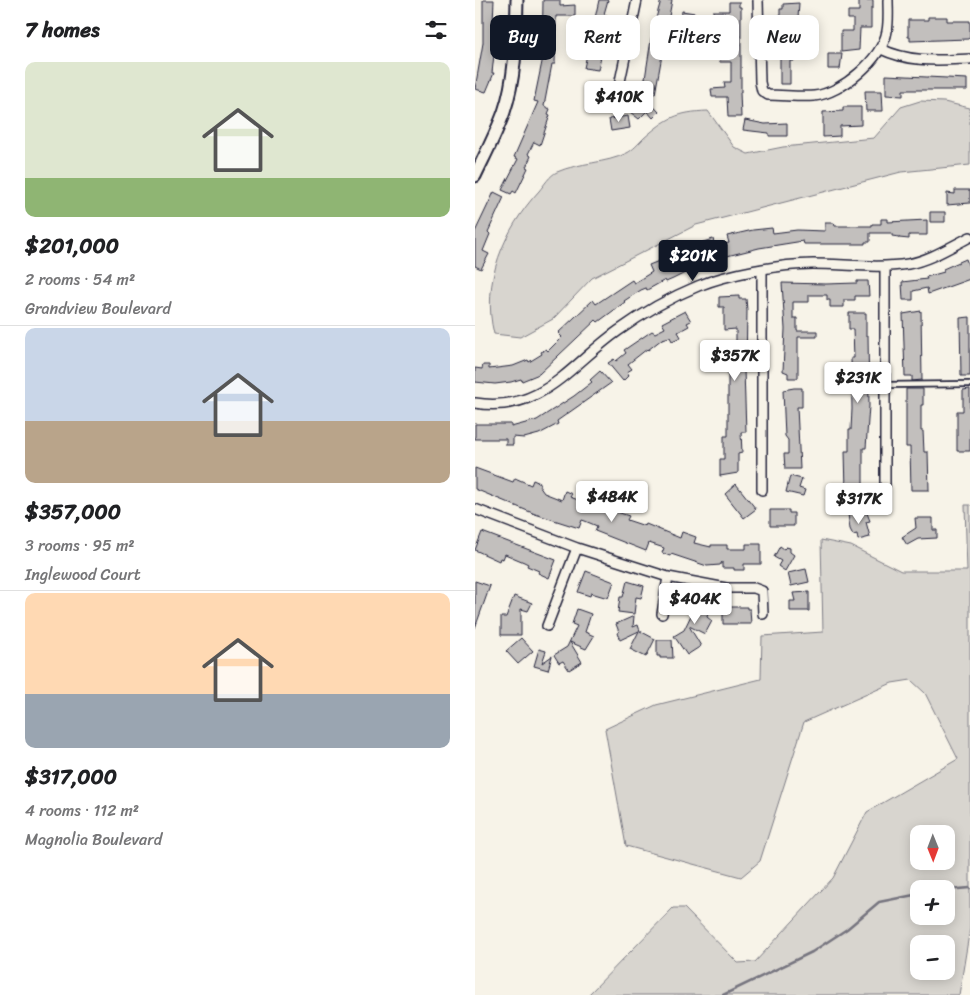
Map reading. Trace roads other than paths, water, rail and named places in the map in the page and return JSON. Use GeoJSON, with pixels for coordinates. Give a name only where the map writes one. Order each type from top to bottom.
{"type":"FeatureCollection","features":[{"type":"Feature","properties":{"kind":"street"},"geometry":{"type":"LineString","coordinates":[[475,176],[504,112],[510,86],[516,37],[517,0]]}},
{"type":"Feature","properties":{"kind":"street"},"geometry":{"type":"LineString","coordinates":[[618,91],[637,0]]}},
{"type":"Feature","properties":{"kind":"street"},"geometry":{"type":"LineString","coordinates":[[758,0],[760,82],[762,91],[768,95],[815,96],[833,91],[861,72],[881,48],[887,32],[888,0]]}},
{"type":"Feature","properties":{"kind":"street"},"geometry":{"type":"LineString","coordinates":[[881,48],[893,55],[914,60],[970,59]]}},
{"type":"Feature","properties":{"kind":"street"},"geometry":{"type":"LineString","coordinates":[[475,403],[488,405],[528,399],[548,389],[617,332],[657,306],[700,285],[762,269],[810,264],[885,266],[908,264],[930,258],[970,237]]}},
{"type":"Feature","properties":{"kind":"street"},"geometry":{"type":"LineString","coordinates":[[885,266],[885,486]]}},
{"type":"Feature","properties":{"kind":"street"},"geometry":{"type":"LineString","coordinates":[[762,269],[762,490]]}},
{"type":"Feature","properties":{"kind":"street"},"geometry":{"type":"LineString","coordinates":[[475,509],[577,548],[669,578],[726,588],[754,588],[763,591],[763,614]]}},
{"type":"Feature","properties":{"kind":"street"},"geometry":{"type":"LineString","coordinates":[[547,626],[577,548]]}},
{"type":"Feature","properties":{"kind":"street"},"geometry":{"type":"LineString","coordinates":[[662,614],[669,578]]}},
{"type":"Feature","properties":{"kind":"lane"},"geometry":{"type":"LineString","coordinates":[[885,385],[970,384]]}},
{"type":"Feature","properties":{"kind":"waterway"},"geometry":{"type":"LineString","coordinates":[[955,889],[970,888]]}},
{"type":"Feature","properties":{"kind":"waterway"},"geometry":{"type":"LineString","coordinates":[[723,995],[812,952],[847,929],[879,902],[910,896]]}}]}
